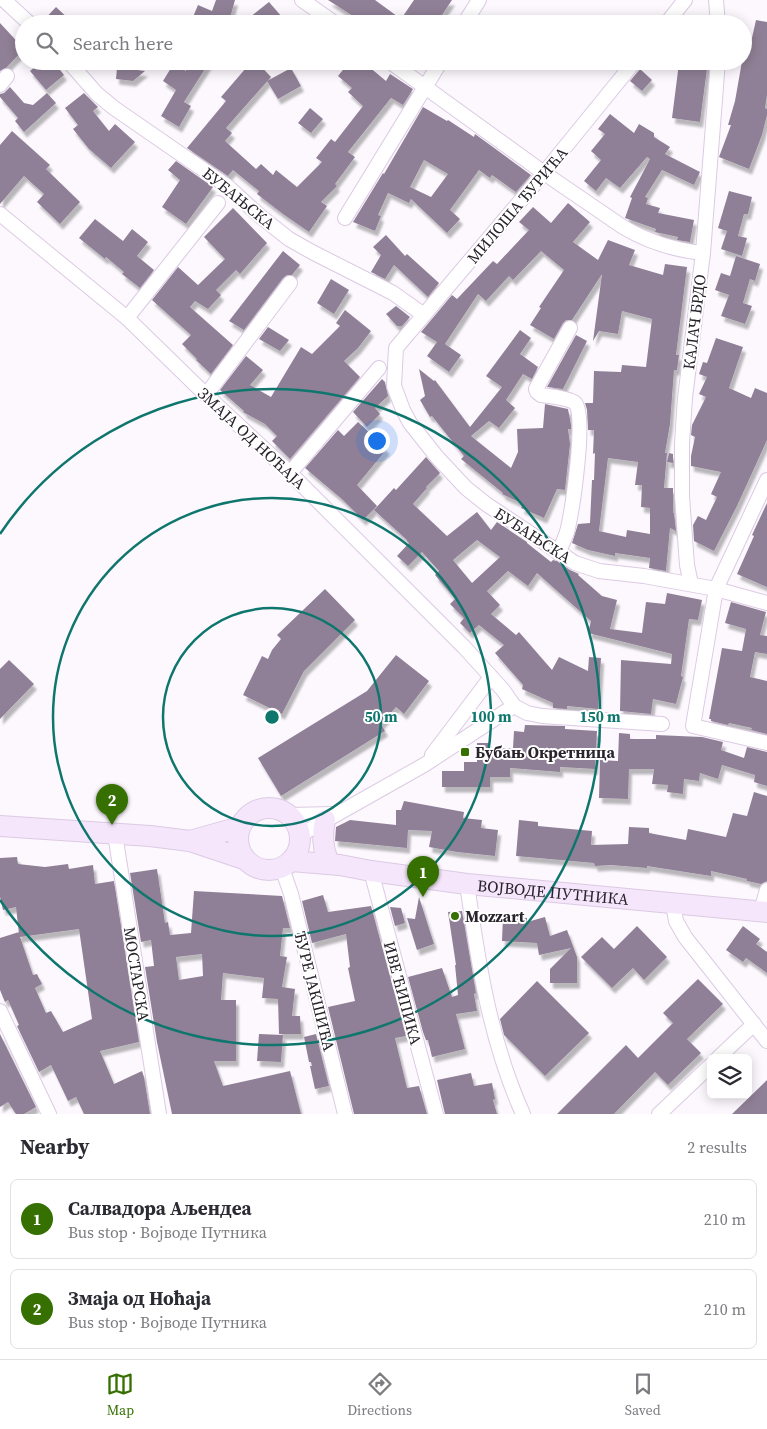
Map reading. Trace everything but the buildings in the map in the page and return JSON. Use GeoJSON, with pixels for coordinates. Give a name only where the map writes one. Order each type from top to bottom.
{"type":"FeatureCollection","features":[{"type":"Feature","properties":{"kind":"street"},"geometry":{"type":"LineString","coordinates":[[302,0],[323,15]]}},
{"type":"Feature","properties":{"kind":"street"},"geometry":{"type":"LineString","coordinates":[[470,15],[479,0]]}},
{"type":"Feature","properties":{"kind":"street"},"geometry":{"type":"LineString","coordinates":[[673,15],[685,0]]}},
{"type":"Feature","properties":{"kind":"street"},"geometry":{"type":"LineString","coordinates":[[716,0],[717,15]]}},
{"type":"Feature","properties":{"kind":"street"},"geometry":{"type":"LineString","coordinates":[[6,1],[21,15]]}},
{"type":"Feature","properties":{"kind":"street","name":"БУБАЊСКА"},"geometry":{"type":"LineString","coordinates":[[76,70],[97,94],[114,108],[227,186],[276,229],[312,252],[393,293],[424,315]]}},
{"type":"Feature","properties":{"kind":"street"},"geometry":{"type":"LineString","coordinates":[[402,70],[544,173],[636,235],[664,246],[703,253]]}},
{"type":"Feature","properties":{"kind":"street"},"geometry":{"type":"LineString","coordinates":[[345,218],[362,187],[436,70]]}},
{"type":"Feature","properties":{"kind":"street","name":"МИЛОША ЂУРИЋА"},"geometry":{"type":"LineString","coordinates":[[396,348],[544,173],[628,70]]}},
{"type":"Feature","properties":{"kind":"street","name":"КАЛАЧ БРДО"},"geometry":{"type":"LineString","coordinates":[[691,584],[687,565],[682,496],[682,443],[685,398],[703,253],[717,70]]}},
{"type":"Feature","properties":{"kind":"street"},"geometry":{"type":"LineString","coordinates":[[127,318],[218,203]]}},
{"type":"Feature","properties":{"kind":"street","name":"ЗМАЈА ОД НОЋАЈА"},"geometry":{"type":"LineString","coordinates":[[0,214],[127,318],[290,473],[464,647],[514,706]]}},
{"type":"Feature","properties":{"kind":"street"},"geometry":{"type":"LineString","coordinates":[[206,395],[290,283]]}},
{"type":"Feature","properties":{"kind":"street"},"geometry":{"type":"LineString","coordinates":[[558,553],[568,531],[575,488],[580,427],[579,412],[577,406],[572,401],[541,394],[536,389],[570,328]]}},
{"type":"Feature","properties":{"kind":"street","name":"БУБАЊСКА"},"geometry":{"type":"LineString","coordinates":[[396,348],[394,386],[410,423],[437,457],[466,488],[486,504],[575,564],[599,572],[716,589],[767,603]]}},
{"type":"Feature","properties":{"kind":"street"},"geometry":{"type":"LineString","coordinates":[[290,473],[379,368]]}},
{"type":"Feature","properties":{"kind":"street"},"geometry":{"type":"LineString","coordinates":[[767,480],[716,589],[692,726],[767,744]]}},
{"type":"Feature","properties":{"kind":"street"},"geometry":{"type":"LineString","coordinates":[[424,765],[491,677]]}},
{"type":"Feature","properties":{"kind":"street"},"geometry":{"type":"LineString","coordinates":[[294,852],[330,817],[424,765],[514,706],[527,713],[542,716],[662,724]]}},
{"type":"Feature","properties":{"kind":"street","name":"ВОЈВОДЕ ПУТНИКА"},"geometry":{"type":"LineString","coordinates":[[190,841],[240,827],[245,818],[262,808],[281,810],[289,815]]}},
{"type":"Feature","properties":{"kind":"street"},"geometry":{"type":"LineString","coordinates":[[289,815],[330,817]]}},
{"type":"Feature","properties":{"kind":"street"},"geometry":{"type":"LineString","coordinates":[[289,815],[298,826],[294,852]]}},
{"type":"Feature","properties":{"kind":"street"},"geometry":{"type":"LineString","coordinates":[[330,817],[322,839],[323,849],[333,862]]}},
{"type":"Feature","properties":{"kind":"street","name":"ВОЈВОДЕ ПУТНИКА"},"geometry":{"type":"LineString","coordinates":[[0,826],[150,836],[190,841],[244,859],[252,866],[262,870],[272,870],[294,852],[371,871],[467,884],[764,912]]}},
{"type":"Feature","properties":{"kind":"street"},"geometry":{"type":"LineString","coordinates":[[240,827],[239,849],[244,859]]}},
{"type":"Feature","properties":{"kind":"street","name":"МОСТАРСКА"},"geometry":{"type":"LineString","coordinates":[[115,834],[159,1114]]}},
{"type":"Feature","properties":{"kind":"street","name":"ЂУРЕ ЈАКШИЋА"},"geometry":{"type":"LineString","coordinates":[[294,852],[291,894],[345,1114]]}},
{"type":"Feature","properties":{"kind":"street","name":"ИВЕ ЋИПИКА"},"geometry":{"type":"LineString","coordinates":[[371,871],[436,1114]]}},
{"type":"Feature","properties":{"kind":"street"},"geometry":{"type":"LineString","coordinates":[[467,884],[479,970],[494,1031],[523,1114]]}},
{"type":"Feature","properties":{"kind":"street"},"geometry":{"type":"LineString","coordinates":[[764,912],[767,890]]}},
{"type":"Feature","properties":{"kind":"street"},"geometry":{"type":"LineString","coordinates":[[672,904],[676,921],[685,937],[767,1041]]}},
{"type":"Feature","properties":{"kind":"street"},"geometry":{"type":"LineString","coordinates":[[0,1011],[50,1114]]}},
{"type":"Feature","properties":{"kind":"street"},"geometry":{"type":"LineString","coordinates":[[722,1054],[754,1024]]}},
{"type":"Feature","properties":{"kind":"street"},"geometry":{"type":"LineString","coordinates":[[658,1114],[707,1069]]}},
{"type":"Feature","properties":{"kind":"place","name":"Бубањ Окретница"},"geometry":{"type":"Point","coordinates":[465,752]}},
{"type":"Feature","properties":{"kind":"place","name":"Змаја од Ноћаја"},"geometry":{"type":"Point","coordinates":[112,825]}},
{"type":"Feature","properties":{"kind":"place","name":"Салвадора Аљендеа"},"geometry":{"type":"Point","coordinates":[423,897]}},
{"type":"Feature","properties":{"kind":"place","name":"Mozzart"},"geometry":{"type":"Point","coordinates":[455,916]}}]}
